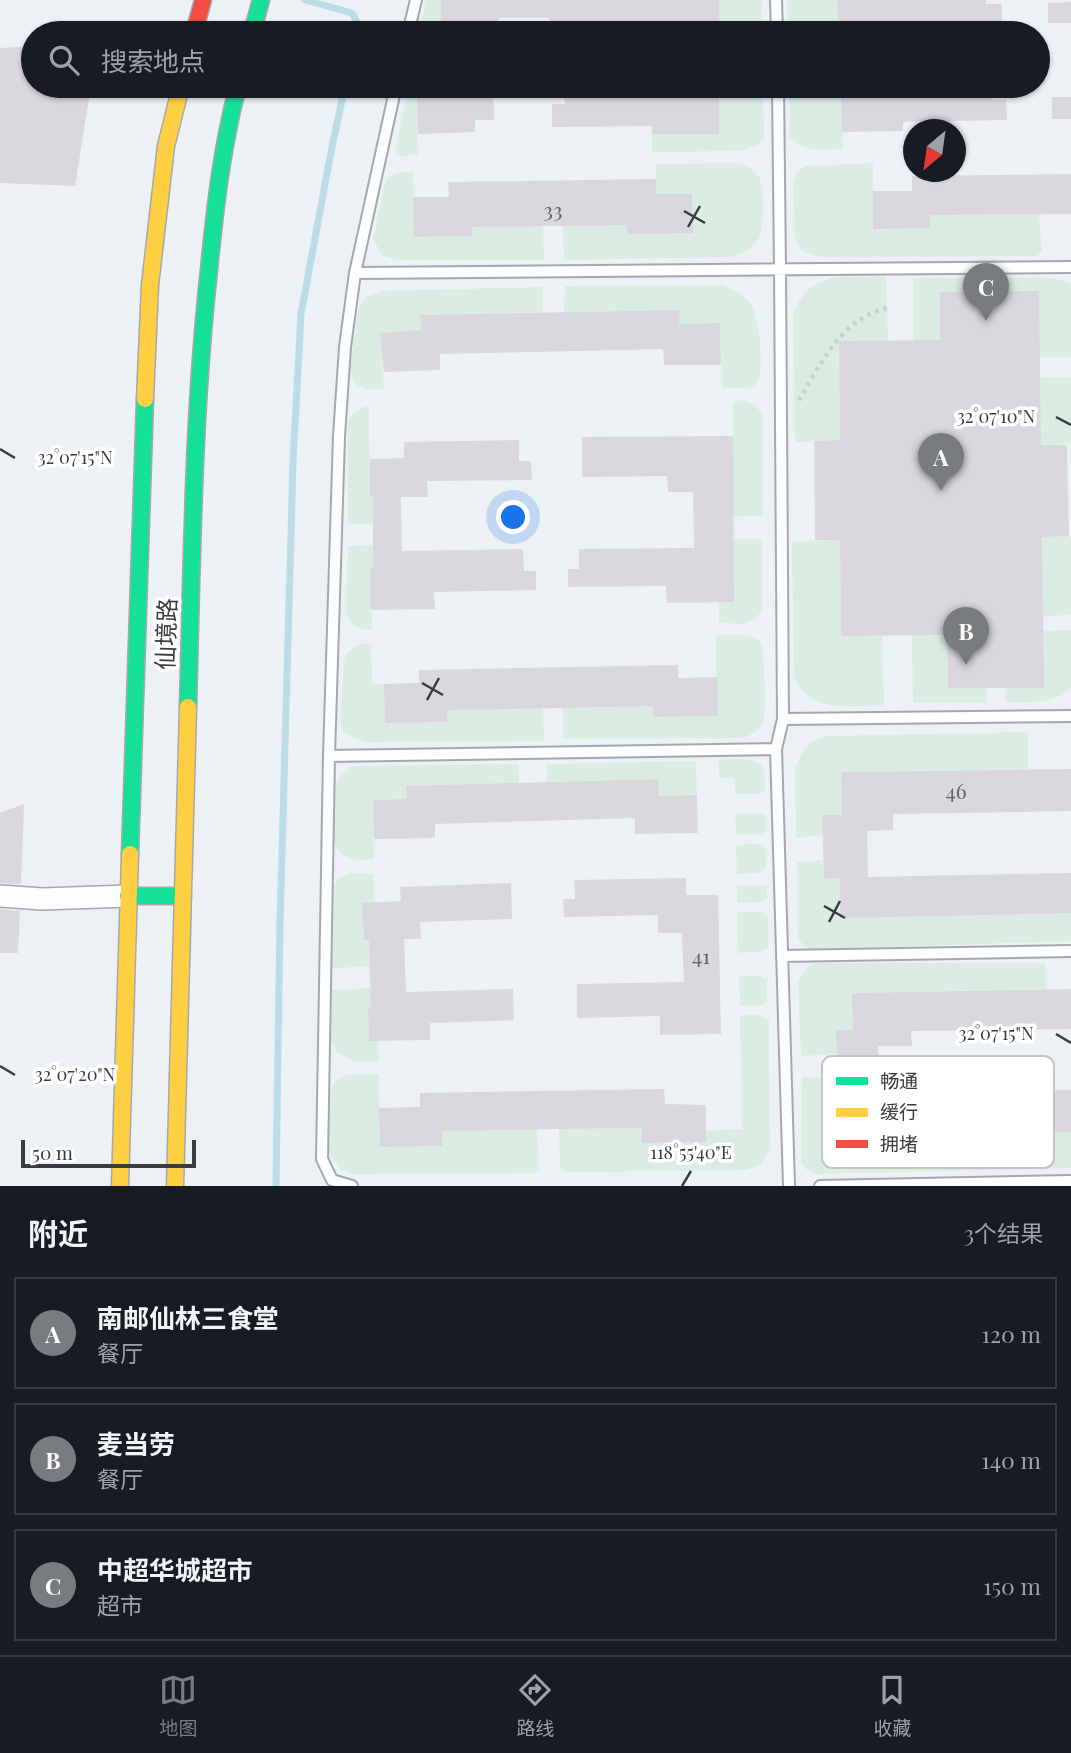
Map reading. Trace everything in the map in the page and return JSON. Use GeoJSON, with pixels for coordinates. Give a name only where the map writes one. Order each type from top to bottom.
{"type":"FeatureCollection","features":[{"type":"Feature","properties":{"kind":"main road"},"geometry":{"type":"LineString","coordinates":[[197,21],[203,0]]}},
{"type":"Feature","properties":{"kind":"main road"},"geometry":{"type":"LineString","coordinates":[[255,21],[261,0]]}},
{"type":"Feature","properties":{"kind":"main road","name":"仙境路"},"geometry":{"type":"LineString","coordinates":[[120,1186],[139,540],[150,285],[166,146],[178,98]]}},
{"type":"Feature","properties":{"kind":"main road","name":"仙境路"},"geometry":{"type":"LineString","coordinates":[[175,1186],[194,467],[202,334],[215,210],[228,124],[235,98]]}},
{"type":"Feature","properties":{"kind":"main road"},"geometry":{"type":"LineString","coordinates":[[128,897],[183,897]]}},
{"type":"Feature","properties":{"kind":"street"},"geometry":{"type":"LineString","coordinates":[[0,896],[42,899],[128,897]]}},
{"type":"Feature","properties":{"kind":"lane"},"geometry":{"type":"LineString","coordinates":[[411,21],[415,0]]}},
{"type":"Feature","properties":{"kind":"lane"},"geometry":{"type":"LineString","coordinates":[[776,0],[777,21]]}},
{"type":"Feature","properties":{"kind":"lane"},"geometry":{"type":"LineString","coordinates":[[352,1186],[332,1180],[322,1159],[329,756],[339,436],[345,347],[355,273],[393,98]]}},
{"type":"Feature","properties":{"kind":"lane"},"geometry":{"type":"LineString","coordinates":[[778,98],[783,719],[776,749],[789,1186]]}},
{"type":"Feature","properties":{"kind":"lane"},"geometry":{"type":"LineString","coordinates":[[355,273],[1071,267]]}},
{"type":"Feature","properties":{"kind":"lane"},"geometry":{"type":"LineString","coordinates":[[783,719],[1071,716]]}},
{"type":"Feature","properties":{"kind":"lane"},"geometry":{"type":"LineString","coordinates":[[329,756],[776,749]]}},
{"type":"Feature","properties":{"kind":"lane"},"geometry":{"type":"LineString","coordinates":[[782,956],[1071,950]]}},
{"type":"Feature","properties":{"kind":"lane"},"geometry":{"type":"LineString","coordinates":[[820,1186],[1071,1181]]}},
{"type":"Feature","properties":{"kind":"path"},"geometry":{"type":"LineString","coordinates":[[794,407],[828,351],[845,331],[874,311],[887,308]]}},
{"type":"Feature","properties":{"kind":"shaded area"},"geometry":{"type":"Polygon","coordinates":[[[426,0],[441,0],[441,21],[422,21],[426,0]]]}},
{"type":"Feature","properties":{"kind":"shaded area"},"geometry":{"type":"Polygon","coordinates":[[[719,0],[762,0],[761,21],[719,21],[719,0]]]}},
{"type":"Feature","properties":{"kind":"shaded area"},"geometry":{"type":"Polygon","coordinates":[[[787,0],[843,0],[837,1],[838,21],[788,21],[787,0]]]}},
{"type":"Feature","properties":{"kind":"shaded area"},"geometry":{"type":"Polygon","coordinates":[[[406,98],[417,98],[418,155],[405,156],[395,151],[406,98]]]}},
{"type":"Feature","properties":{"kind":"shaded area"},"geometry":{"type":"Polygon","coordinates":[[[719,98],[763,98],[764,138],[756,146],[740,151],[652,152],[652,134],[719,134],[719,98]]]}},
{"type":"Feature","properties":{"kind":"shaded area"},"geometry":{"type":"Polygon","coordinates":[[[789,98],[842,98],[843,149],[815,149],[790,139],[789,98]]]}},
{"type":"Feature","properties":{"kind":"shaded area"},"geometry":{"type":"Polygon","coordinates":[[[734,163],[753,170],[761,181],[764,208],[762,228],[757,241],[748,250],[728,257],[564,260],[563,226],[627,225],[628,234],[692,233],[692,194],[656,194],[656,164],[734,163]]]}},
{"type":"Feature","properties":{"kind":"shaded area"},"geometry":{"type":"Polygon","coordinates":[[[873,163],[874,228],[930,215],[1039,214],[1042,251],[1036,256],[829,257],[814,256],[801,250],[795,240],[793,184],[797,172],[806,166],[873,163]]]}},
{"type":"Feature","properties":{"kind":"shaded area"},"geometry":{"type":"Polygon","coordinates":[[[413,172],[414,237],[472,236],[472,227],[543,226],[544,260],[398,260],[383,256],[373,239],[386,180],[395,174],[413,172]]]}},
{"type":"Feature","properties":{"kind":"shaded area"},"geometry":{"type":"Polygon","coordinates":[[[835,277],[886,277],[888,341],[839,342],[840,440],[795,442],[793,314],[809,290],[835,277]]]}},
{"type":"Feature","properties":{"kind":"shaded area"},"geometry":{"type":"Polygon","coordinates":[[[913,278],[981,278],[982,292],[940,293],[940,340],[913,341],[913,278]]]}},
{"type":"Feature","properties":{"kind":"shaded area"},"geometry":{"type":"Polygon","coordinates":[[[992,278],[1044,278],[1071,284],[1071,357],[1040,357],[993,292],[992,278]]]}},
{"type":"Feature","properties":{"kind":"shaded area"},"geometry":{"type":"Polygon","coordinates":[[[723,285],[738,292],[750,303],[756,319],[761,368],[756,384],[749,387],[723,388],[720,323],[679,324],[679,310],[564,312],[565,286],[723,285]]]}},
{"type":"Feature","properties":{"kind":"shaded area"},"geometry":{"type":"Polygon","coordinates":[[[543,287],[543,312],[420,315],[421,330],[381,333],[384,389],[364,389],[354,383],[350,371],[358,312],[363,300],[368,296],[384,291],[543,287]]]}},
{"type":"Feature","properties":{"kind":"shaded area"},"geometry":{"type":"Polygon","coordinates":[[[1040,377],[1071,377],[1071,444],[1041,445],[1040,377]]]}},
{"type":"Feature","properties":{"kind":"shaded area"},"geometry":{"type":"Polygon","coordinates":[[[743,400],[755,406],[763,417],[763,516],[715,517],[733,491],[733,402],[743,400]]]}},
{"type":"Feature","properties":{"kind":"shaded area"},"geometry":{"type":"Polygon","coordinates":[[[369,406],[370,497],[384,497],[384,523],[348,524],[348,421],[356,410],[369,406]]]}},
{"type":"Feature","properties":{"kind":"shaded area"},"geometry":{"type":"Polygon","coordinates":[[[1069,536],[1071,615],[1043,616],[1042,537],[1069,536]]]}},
{"type":"Feature","properties":{"kind":"shaded area"},"geometry":{"type":"Polygon","coordinates":[[[714,539],[762,539],[762,610],[749,622],[719,623],[714,539]]]}},
{"type":"Feature","properties":{"kind":"shaded area"},"geometry":{"type":"Polygon","coordinates":[[[840,540],[841,635],[882,636],[884,705],[841,706],[820,702],[803,691],[794,677],[792,541],[840,540]]]}},
{"type":"Feature","properties":{"kind":"shaded area"},"geometry":{"type":"Polygon","coordinates":[[[385,545],[385,569],[370,569],[372,630],[359,627],[353,624],[346,613],[348,546],[385,545]]]}},
{"type":"Feature","properties":{"kind":"shaded area"},"geometry":{"type":"Polygon","coordinates":[[[1071,630],[1071,688],[1048,700],[1006,702],[1005,688],[1043,631],[1071,630]]]}},
{"type":"Feature","properties":{"kind":"shaded area"},"geometry":{"type":"Polygon","coordinates":[[[716,635],[748,635],[759,640],[763,649],[764,716],[763,722],[754,732],[742,738],[563,739],[563,708],[653,706],[653,717],[717,716],[716,635]]]}},
{"type":"Feature","properties":{"kind":"shaded area"},"geometry":{"type":"Polygon","coordinates":[[[912,635],[947,635],[948,688],[987,688],[987,703],[913,703],[912,635]]]}},
{"type":"Feature","properties":{"kind":"shaded area"},"geometry":{"type":"Polygon","coordinates":[[[371,644],[372,684],[384,684],[385,723],[447,722],[447,710],[543,708],[544,741],[366,742],[354,738],[344,732],[340,722],[344,664],[346,654],[358,645],[371,644]]]}},
{"type":"Feature","properties":{"kind":"shaded area"},"geometry":{"type":"Polygon","coordinates":[[[1028,732],[1028,769],[841,772],[842,815],[822,815],[823,835],[796,838],[795,768],[811,742],[827,736],[1028,732]]]}},
{"type":"Feature","properties":{"kind":"shaded area"},"geometry":{"type":"Polygon","coordinates":[[[743,759],[760,764],[765,773],[765,791],[759,794],[735,794],[734,778],[719,778],[718,760],[743,759]]]}},
{"type":"Feature","properties":{"kind":"shaded area"},"geometry":{"type":"Polygon","coordinates":[[[696,761],[697,795],[659,796],[658,779],[547,782],[547,764],[696,761]]]}},
{"type":"Feature","properties":{"kind":"shaded area"},"geometry":{"type":"Polygon","coordinates":[[[519,764],[519,783],[407,786],[407,799],[373,800],[374,859],[357,860],[341,854],[334,843],[334,788],[341,774],[351,766],[519,764]]]}},
{"type":"Feature","properties":{"kind":"shaded area"},"geometry":{"type":"Polygon","coordinates":[[[760,813],[765,816],[766,831],[759,835],[736,835],[735,814],[760,813]]]}},
{"type":"Feature","properties":{"kind":"shaded area"},"geometry":{"type":"Polygon","coordinates":[[[759,844],[766,849],[766,869],[760,873],[737,874],[736,845],[759,844]]]}},
{"type":"Feature","properties":{"kind":"shaded area"},"geometry":{"type":"Polygon","coordinates":[[[823,860],[824,879],[840,878],[840,917],[1071,913],[1071,941],[811,949],[803,945],[798,937],[797,862],[823,860]]]}},
{"type":"Feature","properties":{"kind":"shaded area"},"geometry":{"type":"Polygon","coordinates":[[[351,873],[374,874],[374,903],[362,903],[364,939],[386,939],[387,966],[331,968],[332,890],[339,878],[351,873]]]}},
{"type":"Feature","properties":{"kind":"shaded area"},"geometry":{"type":"Polygon","coordinates":[[[737,886],[767,886],[767,899],[761,902],[737,903],[737,886]]]}},
{"type":"Feature","properties":{"kind":"shaded area"},"geometry":{"type":"Polygon","coordinates":[[[737,912],[763,912],[768,915],[768,947],[763,951],[738,953],[737,912]]]}},
{"type":"Feature","properties":{"kind":"shaded area"},"geometry":{"type":"Polygon","coordinates":[[[816,963],[1045,963],[1046,989],[853,993],[853,1030],[836,1031],[836,1054],[801,1056],[798,982],[805,969],[816,963]]]}},
{"type":"Feature","properties":{"kind":"shaded area"},"geometry":{"type":"Polygon","coordinates":[[[739,976],[760,976],[767,980],[767,1001],[763,1005],[740,1006],[739,976]]]}},
{"type":"Feature","properties":{"kind":"shaded area"},"geometry":{"type":"Polygon","coordinates":[[[386,987],[387,1006],[368,1007],[369,1041],[378,1041],[379,1061],[355,1062],[337,1052],[331,1039],[332,990],[386,987]]]}},
{"type":"Feature","properties":{"kind":"shaded area"},"geometry":{"type":"Polygon","coordinates":[[[740,1015],[759,1015],[769,1020],[770,1149],[761,1165],[746,1170],[565,1172],[560,1166],[559,1129],[642,1128],[642,1142],[706,1142],[706,1131],[742,1129],[740,1015]]]}},
{"type":"Feature","properties":{"kind":"shaded area"},"geometry":{"type":"Polygon","coordinates":[[[379,1074],[380,1147],[442,1146],[442,1131],[537,1129],[539,1168],[535,1173],[354,1174],[342,1170],[328,1149],[330,1090],[336,1081],[345,1075],[379,1074]]]}},
{"type":"Feature","properties":{"kind":"shaded area"},"geometry":{"type":"Polygon","coordinates":[[[802,1077],[822,1077],[822,1168],[1054,1168],[1054,1132],[1071,1132],[1071,1168],[817,1174],[807,1170],[801,1162],[802,1077]]]}},
{"type":"Feature","properties":{"kind":"building"},"geometry":{"type":"Polygon","coordinates":[[[441,0],[719,0],[719,21],[549,21],[549,18],[499,18],[499,21],[441,21],[441,0]]]}},
{"type":"Feature","properties":{"kind":"building"},"geometry":{"type":"Polygon","coordinates":[[[837,0],[986,0],[986,4],[1002,4],[1002,21],[838,21],[837,0]]]}},
{"type":"Feature","properties":{"kind":"building"},"geometry":{"type":"Polygon","coordinates":[[[1071,2],[1071,23],[1050,23],[1048,3],[1071,2]]]}},
{"type":"Feature","properties":{"kind":"building"},"geometry":{"type":"Polygon","coordinates":[[[21,47],[21,98],[89,98],[75,186],[0,183],[0,48],[21,47]]]}},
{"type":"Feature","properties":{"kind":"building"},"geometry":{"type":"Polygon","coordinates":[[[1052,97],[1071,97],[1071,119],[1052,119],[1052,97]]]}},
{"type":"Feature","properties":{"kind":"building"},"geometry":{"type":"Polygon","coordinates":[[[417,98],[493,98],[494,120],[475,120],[475,132],[418,134],[417,98]]]}},
{"type":"Feature","properties":{"kind":"building"},"geometry":{"type":"Polygon","coordinates":[[[565,98],[719,98],[719,134],[652,134],[652,126],[552,127],[552,104],[565,104],[565,98]]]}},
{"type":"Feature","properties":{"kind":"building"},"geometry":{"type":"Polygon","coordinates":[[[841,98],[1006,100],[1007,120],[903,119],[903,131],[842,132],[841,98]]]}},
{"type":"Feature","properties":{"kind":"building"},"geometry":{"type":"Polygon","coordinates":[[[1071,174],[1071,214],[930,215],[930,228],[873,229],[873,191],[912,191],[912,182],[966,182],[966,175],[1071,174]]]}},
{"type":"Feature","properties":{"kind":"building"},"geometry":{"type":"Polygon","coordinates":[[[656,179],[656,194],[692,194],[693,233],[627,234],[627,225],[472,227],[472,236],[414,237],[413,197],[449,197],[448,182],[656,179]]]}},
{"type":"Feature","properties":{"kind":"building"},"geometry":{"type":"Polygon","coordinates":[[[1039,291],[1041,445],[1067,445],[1069,536],[1042,537],[1044,688],[948,688],[947,635],[841,636],[840,540],[815,540],[814,441],[840,440],[839,341],[940,340],[940,292],[1039,291]]]}},
{"type":"Feature","properties":{"kind":"building"},"geometry":{"type":"Polygon","coordinates":[[[680,310],[679,324],[720,323],[721,365],[664,365],[663,349],[440,354],[440,370],[384,372],[380,333],[421,330],[420,315],[680,310]]]}},
{"type":"Feature","properties":{"kind":"building"},"geometry":{"type":"Polygon","coordinates":[[[733,436],[734,602],[667,603],[666,586],[568,587],[568,569],[579,569],[579,549],[694,548],[693,492],[668,492],[667,476],[582,477],[582,437],[733,436]]]}},
{"type":"Feature","properties":{"kind":"building"},"geometry":{"type":"Polygon","coordinates":[[[519,440],[519,461],[531,461],[532,480],[427,481],[428,497],[401,497],[402,551],[523,549],[524,571],[536,571],[536,590],[434,592],[435,609],[371,610],[373,497],[370,497],[370,459],[404,458],[404,442],[519,440]]]}},
{"type":"Feature","properties":{"kind":"building"},"geometry":{"type":"Polygon","coordinates":[[[678,665],[678,678],[717,677],[718,716],[653,717],[653,706],[447,710],[447,722],[385,723],[384,684],[419,683],[419,670],[678,665]]]}},
{"type":"Feature","properties":{"kind":"building"},"geometry":{"type":"Polygon","coordinates":[[[1071,769],[1071,811],[893,814],[893,830],[867,831],[868,877],[1071,873],[1071,913],[840,918],[840,878],[824,879],[822,815],[842,815],[841,772],[1071,769]]]}},
{"type":"Feature","properties":{"kind":"building"},"geometry":{"type":"Polygon","coordinates":[[[658,779],[659,796],[697,795],[698,833],[635,834],[635,818],[435,824],[435,838],[374,839],[373,800],[407,799],[406,786],[658,779]]]}},
{"type":"Feature","properties":{"kind":"building"},"geometry":{"type":"Polygon","coordinates":[[[24,804],[21,884],[0,883],[0,813],[24,804]]]}},
{"type":"Feature","properties":{"kind":"building"},"geometry":{"type":"Polygon","coordinates":[[[686,878],[686,895],[718,895],[721,1034],[660,1035],[660,1016],[577,1018],[577,984],[684,982],[682,933],[658,933],[658,915],[564,917],[563,899],[575,899],[574,880],[686,878]]]}},
{"type":"Feature","properties":{"kind":"building"},"geometry":{"type":"Polygon","coordinates":[[[511,883],[512,919],[420,922],[421,939],[404,939],[406,992],[513,989],[514,1020],[430,1023],[430,1040],[369,1041],[369,940],[364,940],[362,903],[401,901],[400,887],[511,883]]]}},
{"type":"Feature","properties":{"kind":"building"},"geometry":{"type":"Polygon","coordinates":[[[0,909],[20,911],[18,953],[0,953],[0,909]]]}},
{"type":"Feature","properties":{"kind":"building"},"geometry":{"type":"Polygon","coordinates":[[[1071,989],[1071,1029],[911,1031],[912,1046],[878,1046],[878,1056],[837,1056],[836,1031],[853,1030],[852,993],[1071,989]]]}},
{"type":"Feature","properties":{"kind":"building"},"geometry":{"type":"Polygon","coordinates":[[[664,1089],[665,1104],[706,1105],[706,1142],[642,1143],[642,1128],[559,1129],[442,1131],[442,1146],[380,1147],[379,1108],[420,1107],[420,1093],[664,1089]]]}},
{"type":"Feature","properties":{"kind":"building"},"geometry":{"type":"Polygon","coordinates":[[[1054,1090],[1071,1090],[1071,1132],[1054,1132],[1054,1090]]]}},
{"type":"Feature","properties":{"kind":"waterway"},"geometry":{"type":"LineString","coordinates":[[305,0],[352,13],[356,21]]}},
{"type":"Feature","properties":{"kind":"waterway"},"geometry":{"type":"LineString","coordinates":[[276,1186],[280,923],[293,462],[301,314],[342,98]]}},
{"type":"Feature","properties":{"kind":"traffic: fast"},"geometry":{"type":"LineString","coordinates":[[255,21],[261,0]]}},
{"type":"Feature","properties":{"kind":"traffic: fast"},"geometry":{"type":"LineString","coordinates":[[188,707],[194,488],[204,324],[220,177],[235,98]]}},
{"type":"Feature","properties":{"kind":"traffic: fast"},"geometry":{"type":"LineString","coordinates":[[130,854],[145,399]]}},
{"type":"Feature","properties":{"kind":"traffic: fast"},"geometry":{"type":"LineString","coordinates":[[128,896],[183,896]]}},
{"type":"Feature","properties":{"kind":"traffic: slow"},"geometry":{"type":"LineString","coordinates":[[145,399],[150,285],[166,146],[178,98]]}},
{"type":"Feature","properties":{"kind":"traffic: slow"},"geometry":{"type":"LineString","coordinates":[[175,1186],[188,707]]}},
{"type":"Feature","properties":{"kind":"traffic: slow"},"geometry":{"type":"LineString","coordinates":[[120,1186],[130,854]]}},
{"type":"Feature","properties":{"kind":"traffic: jam"},"geometry":{"type":"LineString","coordinates":[[197,21],[203,0]]}},
{"type":"Feature","properties":{"kind":"place","name":"中超华城超市"},"geometry":{"type":"Point","coordinates":[986,321]}},
{"type":"Feature","properties":{"kind":"place","name":"南邮仙林三食堂"},"geometry":{"type":"Point","coordinates":[941,491]}},
{"type":"Feature","properties":{"kind":"place","name":"麦当劳"},"geometry":{"type":"Point","coordinates":[966,665]}}]}
